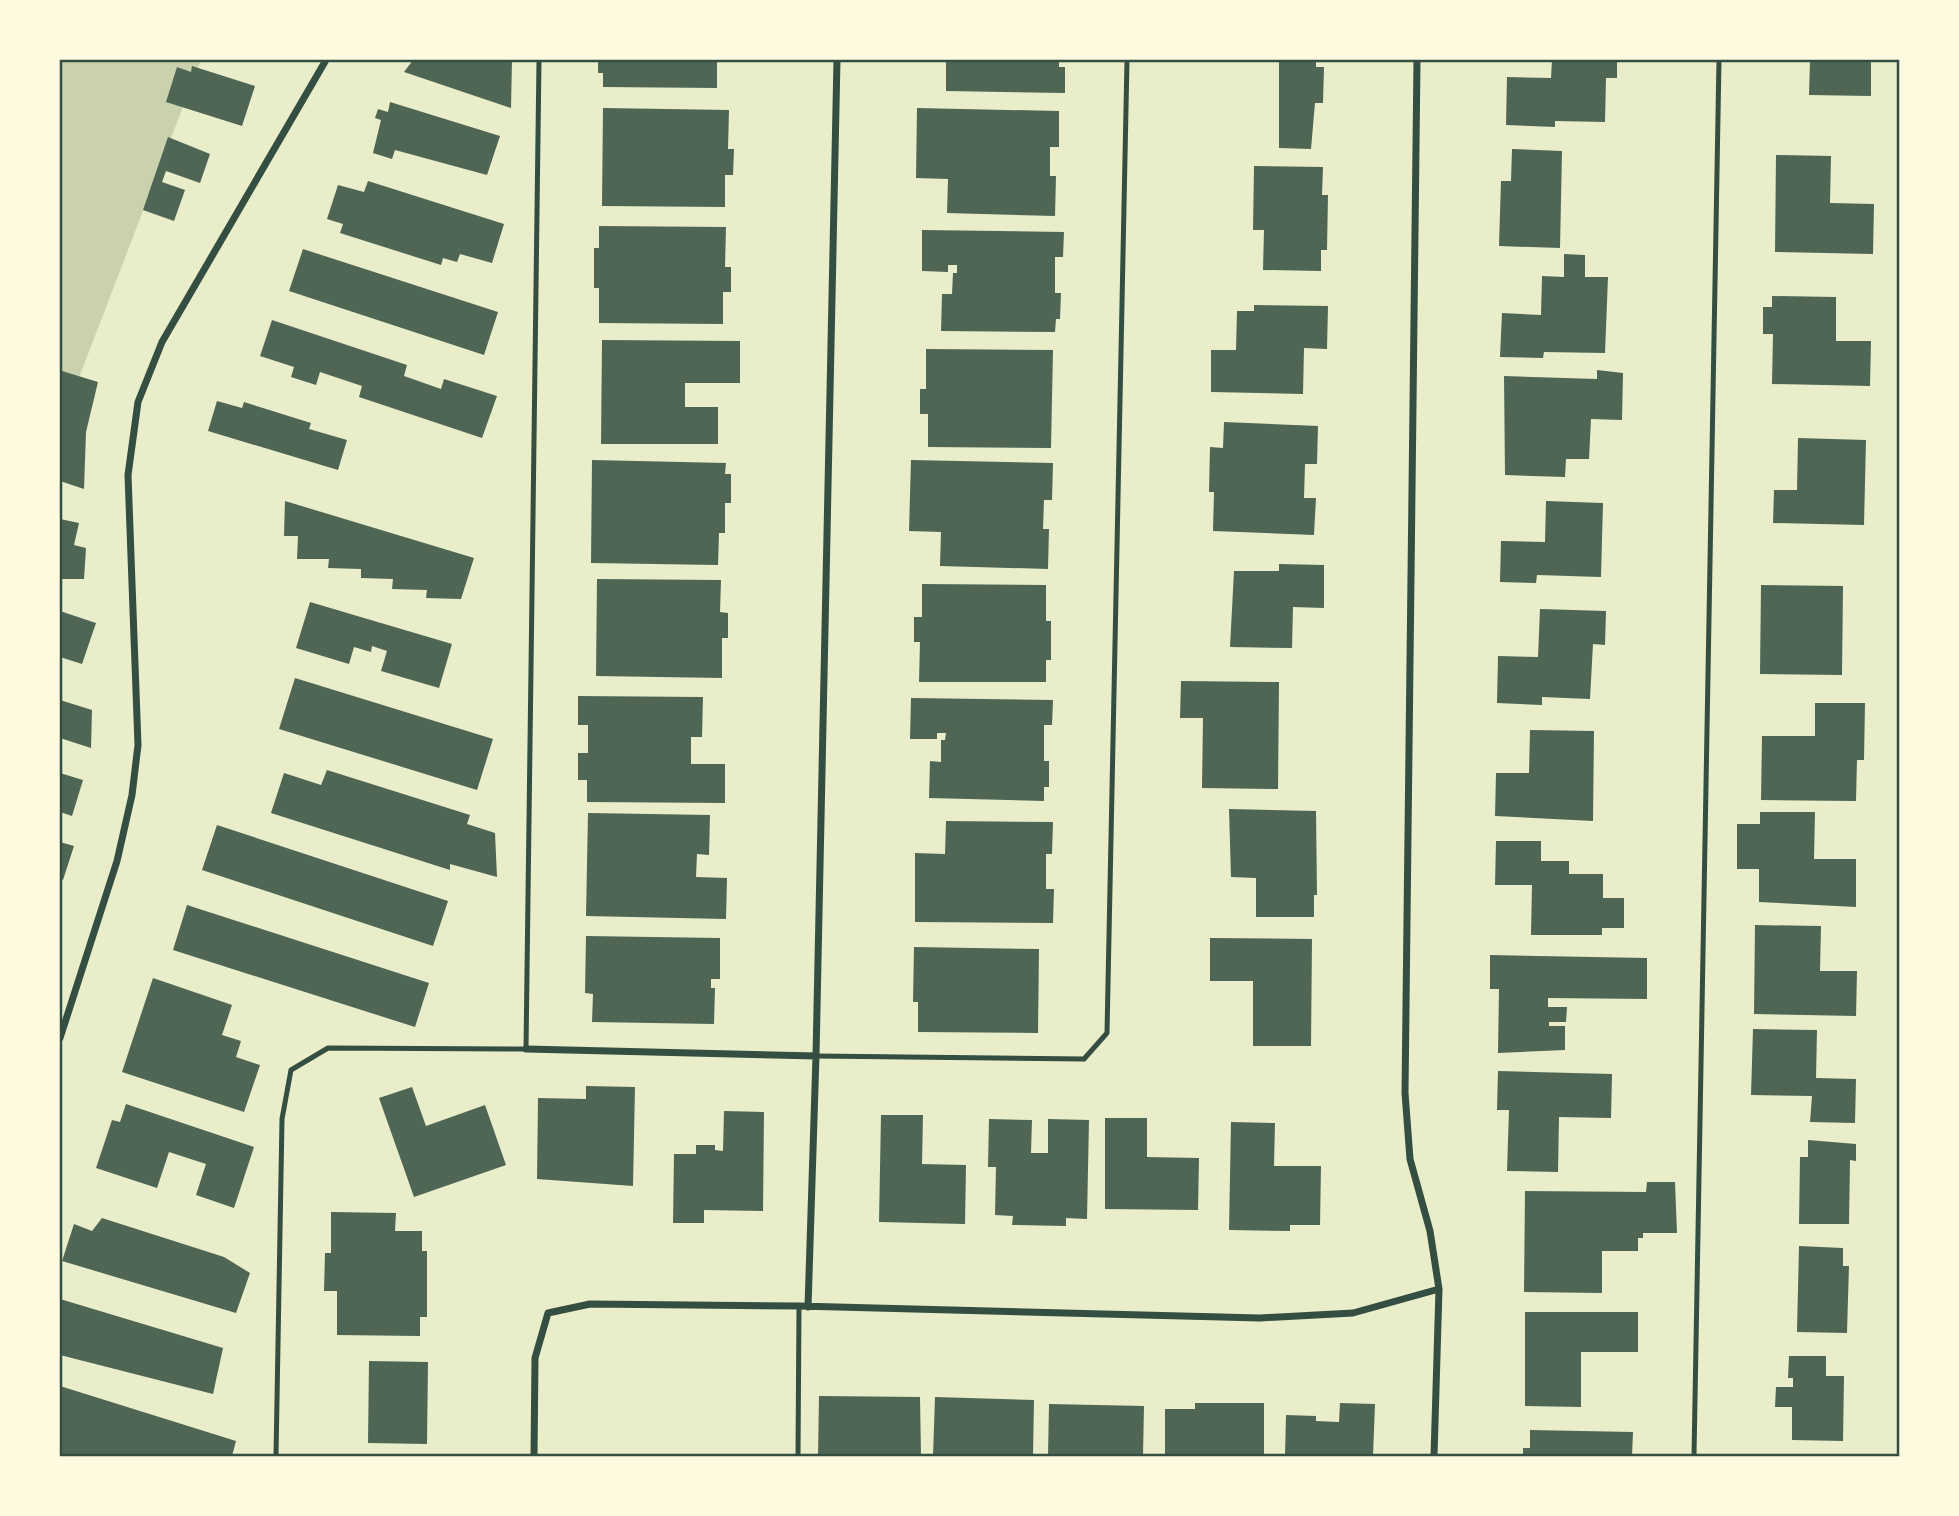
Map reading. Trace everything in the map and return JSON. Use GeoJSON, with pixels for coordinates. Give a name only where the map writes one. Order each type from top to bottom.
{"type":"FeatureCollection","features":[{"type":"Feature","properties":{"kind":"street"},"geometry":{"type":"LineString","coordinates":[[60,1038],[117,861],[132,795],[138,745],[128,475],[138,402],[162,342],[326,60]]}},
{"type":"Feature","properties":{"kind":"street"},"geometry":{"type":"LineString","coordinates":[[808,1307],[816,1056],[837,60]]}},
{"type":"Feature","properties":{"kind":"street"},"geometry":{"type":"LineString","coordinates":[[1417,60],[1405,1093],[1410,1159],[1430,1231],[1439,1289],[1434,1457]]}},
{"type":"Feature","properties":{"kind":"street"},"geometry":{"type":"LineString","coordinates":[[526,1049],[816,1056]]}},
{"type":"Feature","properties":{"kind":"street"},"geometry":{"type":"LineString","coordinates":[[534,1457],[535,1358],[548,1313],[590,1304],[799,1306],[1260,1318],[1353,1313],[1439,1289]]}},
{"type":"Feature","properties":{"kind":"lane"},"geometry":{"type":"LineString","coordinates":[[276,1457],[282,1119],[291,1070],[328,1048],[526,1049],[538,60]]}},
{"type":"Feature","properties":{"kind":"lane"},"geometry":{"type":"LineString","coordinates":[[816,1056],[1084,1059],[1107,1033],[1127,60]]}},
{"type":"Feature","properties":{"kind":"lane"},"geometry":{"type":"LineString","coordinates":[[1694,1457],[1719,60]]}},
{"type":"Feature","properties":{"kind":"lane"},"geometry":{"type":"LineString","coordinates":[[799,1306],[799,1457]]}},
{"type":"Feature","properties":{"kind":"green space"},"geometry":{"type":"Polygon","coordinates":[[[60,60],[201,60],[60,427],[60,60]]]}},
{"type":"Feature","properties":{"kind":"building"},"geometry":{"type":"Polygon","coordinates":[[[413,60],[512,60],[511,108],[404,72],[413,60]]]}},
{"type":"Feature","properties":{"kind":"building"},"geometry":{"type":"Polygon","coordinates":[[[598,60],[717,60],[717,88],[603,87],[603,73],[598,73],[598,60]]]}},
{"type":"Feature","properties":{"kind":"building"},"geometry":{"type":"Polygon","coordinates":[[[946,60],[1059,60],[1059,67],[1065,67],[1065,93],[946,91],[946,60]]]}},
{"type":"Feature","properties":{"kind":"building"},"geometry":{"type":"Polygon","coordinates":[[[1279,60],[1316,60],[1316,67],[1324,67],[1323,103],[1315,103],[1311,149],[1279,148],[1279,60]]]}},
{"type":"Feature","properties":{"kind":"building"},"geometry":{"type":"Polygon","coordinates":[[[1552,60],[1617,60],[1617,78],[1606,78],[1605,122],[1555,121],[1555,127],[1506,125],[1507,77],[1551,78],[1552,60]]]}},
{"type":"Feature","properties":{"kind":"building"},"geometry":{"type":"Polygon","coordinates":[[[1810,60],[1871,60],[1871,96],[1809,95],[1810,60]]]}},
{"type":"Feature","properties":{"kind":"building"},"geometry":{"type":"Polygon","coordinates":[[[192,66],[255,86],[242,126],[166,102],[177,67],[191,72],[192,66]]]}},
{"type":"Feature","properties":{"kind":"building"},"geometry":{"type":"Polygon","coordinates":[[[390,102],[500,136],[487,175],[395,150],[392,159],[373,153],[381,120],[375,118],[378,109],[388,112],[390,102]]]}},
{"type":"Feature","properties":{"kind":"building"},"geometry":{"type":"Polygon","coordinates":[[[603,108],[729,110],[728,149],[734,149],[733,175],[725,175],[725,207],[602,206],[603,108]]]}},
{"type":"Feature","properties":{"kind":"building"},"geometry":{"type":"Polygon","coordinates":[[[917,108],[1059,111],[1059,147],[1050,147],[1050,176],[1056,176],[1055,216],[947,213],[948,179],[916,178],[917,108]]]}},
{"type":"Feature","properties":{"kind":"building"},"geometry":{"type":"Polygon","coordinates":[[[168,137],[210,154],[200,183],[166,171],[162,182],[185,190],[174,221],[143,210],[168,137]]]}},
{"type":"Feature","properties":{"kind":"building"},"geometry":{"type":"Polygon","coordinates":[[[1512,149],[1562,151],[1560,248],[1499,246],[1501,181],[1511,181],[1512,149]]]}},
{"type":"Feature","properties":{"kind":"building"},"geometry":{"type":"Polygon","coordinates":[[[1776,155],[1831,156],[1830,203],[1874,204],[1873,254],[1775,252],[1776,155]]]}},
{"type":"Feature","properties":{"kind":"building"},"geometry":{"type":"Polygon","coordinates":[[[1254,166],[1323,167],[1322,195],[1328,195],[1327,250],[1321,250],[1321,271],[1263,270],[1264,230],[1253,230],[1254,166]]]}},
{"type":"Feature","properties":{"kind":"building"},"geometry":{"type":"Polygon","coordinates":[[[368,181],[504,224],[492,263],[460,254],[457,262],[443,258],[441,265],[340,233],[343,224],[327,219],[338,185],[364,192],[368,181]]]}},
{"type":"Feature","properties":{"kind":"building"},"geometry":{"type":"Polygon","coordinates":[[[599,226],[726,227],[725,267],[731,267],[731,292],[723,292],[723,324],[599,323],[599,288],[594,288],[594,248],[599,248],[599,226]]]}},
{"type":"Feature","properties":{"kind":"building"},"geometry":{"type":"Polygon","coordinates":[[[922,230],[1064,232],[1063,257],[1055,257],[1055,293],[1061,293],[1060,319],[1056,319],[1055,332],[941,331],[942,294],[952,294],[953,273],[957,273],[957,265],[948,265],[948,272],[922,271],[922,230]]]}},
{"type":"Feature","properties":{"kind":"building"},"geometry":{"type":"Polygon","coordinates":[[[303,249],[498,312],[484,355],[289,291],[303,249]]]}},
{"type":"Feature","properties":{"kind":"building"},"geometry":{"type":"Polygon","coordinates":[[[1564,254],[1585,255],[1585,277],[1608,277],[1605,353],[1544,352],[1543,358],[1500,357],[1502,313],[1541,315],[1542,276],[1564,277],[1564,254]]]}},
{"type":"Feature","properties":{"kind":"building"},"geometry":{"type":"Polygon","coordinates":[[[1772,296],[1836,297],[1836,341],[1871,341],[1870,386],[1772,384],[1773,334],[1763,334],[1763,307],[1772,307],[1772,296]]]}},
{"type":"Feature","properties":{"kind":"building"},"geometry":{"type":"Polygon","coordinates":[[[1254,305],[1328,306],[1327,349],[1304,348],[1303,394],[1211,392],[1211,350],[1236,350],[1237,311],[1254,311],[1254,305]]]}},
{"type":"Feature","properties":{"kind":"building"},"geometry":{"type":"Polygon","coordinates":[[[272,320],[407,365],[404,376],[441,389],[444,379],[497,396],[482,438],[359,397],[362,386],[320,372],[316,385],[291,377],[294,367],[260,356],[272,320]]]}},
{"type":"Feature","properties":{"kind":"building"},"geometry":{"type":"Polygon","coordinates":[[[602,340],[740,341],[740,383],[685,383],[685,407],[718,407],[718,444],[601,444],[602,340]]]}},
{"type":"Feature","properties":{"kind":"building"},"geometry":{"type":"Polygon","coordinates":[[[926,349],[1053,350],[1051,448],[928,447],[928,414],[920,414],[920,389],[926,389],[926,349]]]}},
{"type":"Feature","properties":{"kind":"building"},"geometry":{"type":"Polygon","coordinates":[[[1597,370],[1623,373],[1622,420],[1591,419],[1589,459],[1566,459],[1565,477],[1505,475],[1504,376],[1597,379],[1597,370]]]}},
{"type":"Feature","properties":{"kind":"building"},"geometry":{"type":"Polygon","coordinates":[[[62,371],[98,382],[86,432],[84,489],[60,481],[62,371]]]}},
{"type":"Feature","properties":{"kind":"building"},"geometry":{"type":"Polygon","coordinates":[[[217,401],[242,408],[244,402],[311,423],[309,429],[347,440],[338,470],[208,431],[217,401]]]}},
{"type":"Feature","properties":{"kind":"building"},"geometry":{"type":"Polygon","coordinates":[[[1224,422],[1318,426],[1317,464],[1305,464],[1304,498],[1316,498],[1314,535],[1213,531],[1214,492],[1209,492],[1210,447],[1223,448],[1224,422]]]}},
{"type":"Feature","properties":{"kind":"building"},"geometry":{"type":"Polygon","coordinates":[[[1798,438],[1866,440],[1864,525],[1773,523],[1774,490],[1797,490],[1798,438]]]}},
{"type":"Feature","properties":{"kind":"building"},"geometry":{"type":"Polygon","coordinates":[[[592,460],[726,463],[725,474],[731,474],[731,503],[725,503],[725,533],[719,533],[718,565],[591,563],[592,460]]]}},
{"type":"Feature","properties":{"kind":"building"},"geometry":{"type":"Polygon","coordinates":[[[911,460],[1053,463],[1052,500],[1044,500],[1043,529],[1049,529],[1048,569],[940,566],[941,532],[909,531],[911,460]]]}},
{"type":"Feature","properties":{"kind":"building"},"geometry":{"type":"Polygon","coordinates":[[[285,501],[474,558],[461,599],[426,598],[427,590],[392,589],[393,579],[361,578],[361,569],[328,568],[329,559],[297,559],[298,536],[284,536],[285,501]]]}},
{"type":"Feature","properties":{"kind":"building"},"geometry":{"type":"Polygon","coordinates":[[[1546,501],[1603,503],[1601,577],[1537,575],[1536,583],[1500,582],[1501,541],[1545,542],[1546,501]]]}},
{"type":"Feature","properties":{"kind":"building"},"geometry":{"type":"Polygon","coordinates":[[[60,519],[79,523],[74,545],[86,548],[84,579],[60,579],[60,519]]]}},
{"type":"Feature","properties":{"kind":"building"},"geometry":{"type":"Polygon","coordinates":[[[1279,564],[1324,565],[1324,608],[1293,607],[1292,648],[1230,647],[1234,571],[1279,571],[1279,564]]]}},
{"type":"Feature","properties":{"kind":"building"},"geometry":{"type":"Polygon","coordinates":[[[597,579],[721,580],[720,612],[728,613],[728,638],[722,638],[722,678],[596,676],[597,579]]]}},
{"type":"Feature","properties":{"kind":"building"},"geometry":{"type":"Polygon","coordinates":[[[922,584],[1046,585],[1046,621],[1051,621],[1051,660],[1046,660],[1046,682],[919,682],[920,642],[914,642],[914,617],[922,617],[922,584]]]}},
{"type":"Feature","properties":{"kind":"building"},"geometry":{"type":"Polygon","coordinates":[[[1761,585],[1843,586],[1842,675],[1760,674],[1761,585]]]}},
{"type":"Feature","properties":{"kind":"building"},"geometry":{"type":"Polygon","coordinates":[[[310,602],[452,644],[439,688],[381,671],[387,651],[372,646],[371,652],[354,647],[349,664],[296,648],[310,602]]]}},
{"type":"Feature","properties":{"kind":"building"},"geometry":{"type":"Polygon","coordinates":[[[1540,609],[1606,611],[1605,645],[1593,644],[1590,699],[1542,697],[1542,705],[1497,703],[1498,656],[1538,657],[1540,609]]]}},
{"type":"Feature","properties":{"kind":"building"},"geometry":{"type":"Polygon","coordinates":[[[60,611],[96,623],[82,664],[60,657],[60,611]]]}},
{"type":"Feature","properties":{"kind":"building"},"geometry":{"type":"Polygon","coordinates":[[[295,678],[493,739],[477,790],[279,729],[295,678]]]}},
{"type":"Feature","properties":{"kind":"building"},"geometry":{"type":"Polygon","coordinates":[[[1181,681],[1279,682],[1278,789],[1202,788],[1203,718],[1180,718],[1181,681]]]}},
{"type":"Feature","properties":{"kind":"building"},"geometry":{"type":"Polygon","coordinates":[[[578,696],[703,697],[702,737],[691,737],[691,764],[725,764],[725,803],[587,802],[587,780],[578,780],[578,753],[588,753],[588,725],[578,725],[578,696]]]}},
{"type":"Feature","properties":{"kind":"building"},"geometry":{"type":"Polygon","coordinates":[[[911,698],[1053,700],[1052,725],[1044,725],[1044,761],[1049,761],[1049,787],[1044,787],[1044,801],[929,798],[930,761],[941,762],[941,740],[945,740],[946,733],[937,733],[937,739],[910,739],[911,698]]]}},
{"type":"Feature","properties":{"kind":"building"},"geometry":{"type":"Polygon","coordinates":[[[60,700],[92,710],[91,748],[60,738],[60,700]]]}},
{"type":"Feature","properties":{"kind":"building"},"geometry":{"type":"Polygon","coordinates":[[[1815,703],[1865,703],[1864,760],[1857,760],[1856,801],[1761,800],[1762,736],[1815,736],[1815,703]]]}},
{"type":"Feature","properties":{"kind":"building"},"geometry":{"type":"Polygon","coordinates":[[[1530,730],[1594,731],[1593,821],[1495,816],[1496,773],[1529,773],[1530,730]]]}},
{"type":"Feature","properties":{"kind":"building"},"geometry":{"type":"Polygon","coordinates":[[[327,770],[470,815],[467,824],[495,833],[497,877],[450,864],[450,870],[271,813],[284,773],[321,785],[327,770]]]}},
{"type":"Feature","properties":{"kind":"building"},"geometry":{"type":"Polygon","coordinates":[[[60,773],[83,780],[72,816],[60,812],[60,773]]]}},
{"type":"Feature","properties":{"kind":"building"},"geometry":{"type":"Polygon","coordinates":[[[1229,809],[1316,811],[1317,895],[1314,895],[1314,917],[1256,917],[1256,878],[1231,877],[1229,809]]]}},
{"type":"Feature","properties":{"kind":"building"},"geometry":{"type":"Polygon","coordinates":[[[1760,812],[1815,812],[1814,859],[1856,859],[1856,907],[1759,902],[1759,869],[1737,869],[1737,824],[1760,824],[1760,812]]]}},
{"type":"Feature","properties":{"kind":"building"},"geometry":{"type":"Polygon","coordinates":[[[588,813],[710,815],[709,855],[697,854],[696,877],[727,878],[726,919],[586,916],[588,813]]]}},
{"type":"Feature","properties":{"kind":"building"},"geometry":{"type":"Polygon","coordinates":[[[946,821],[1053,822],[1052,854],[1046,854],[1046,889],[1054,889],[1053,923],[915,922],[915,853],[945,854],[946,821]]]}},
{"type":"Feature","properties":{"kind":"building"},"geometry":{"type":"Polygon","coordinates":[[[217,825],[448,901],[433,946],[202,870],[217,825]]]}},
{"type":"Feature","properties":{"kind":"building"},"geometry":{"type":"Polygon","coordinates":[[[1496,841],[1541,841],[1541,861],[1569,861],[1569,874],[1603,874],[1603,898],[1624,898],[1624,928],[1602,928],[1602,935],[1531,935],[1532,885],[1495,885],[1496,841]]]}},
{"type":"Feature","properties":{"kind":"building"},"geometry":{"type":"Polygon","coordinates":[[[60,842],[74,846],[63,880],[60,879],[60,842]]]}},
{"type":"Feature","properties":{"kind":"building"},"geometry":{"type":"Polygon","coordinates":[[[187,905],[429,983],[415,1027],[173,950],[187,905]]]}},
{"type":"Feature","properties":{"kind":"building"},"geometry":{"type":"Polygon","coordinates":[[[1755,925],[1821,926],[1820,971],[1857,971],[1856,1016],[1754,1014],[1755,925]]]}},
{"type":"Feature","properties":{"kind":"building"},"geometry":{"type":"Polygon","coordinates":[[[586,936],[720,938],[720,979],[711,979],[711,988],[715,988],[714,1024],[592,1022],[593,994],[585,993],[586,936]]]}},
{"type":"Feature","properties":{"kind":"building"},"geometry":{"type":"Polygon","coordinates":[[[1210,938],[1312,939],[1311,1046],[1253,1046],[1253,981],[1210,981],[1210,938]]]}},
{"type":"Feature","properties":{"kind":"building"},"geometry":{"type":"Polygon","coordinates":[[[914,947],[1039,949],[1038,1033],[918,1032],[918,1002],[913,1002],[914,947]]]}},
{"type":"Feature","properties":{"kind":"building"},"geometry":{"type":"Polygon","coordinates":[[[1490,955],[1647,958],[1647,999],[1548,998],[1548,1007],[1567,1007],[1566,1022],[1549,1022],[1549,1026],[1565,1026],[1565,1050],[1498,1053],[1499,989],[1490,989],[1490,955]]]}},
{"type":"Feature","properties":{"kind":"building"},"geometry":{"type":"Polygon","coordinates":[[[153,978],[232,1005],[222,1035],[241,1041],[236,1057],[260,1065],[244,1112],[122,1072],[153,978]]]}},
{"type":"Feature","properties":{"kind":"building"},"geometry":{"type":"Polygon","coordinates":[[[1753,1029],[1817,1030],[1816,1078],[1856,1079],[1855,1123],[1810,1122],[1812,1096],[1751,1095],[1753,1029]]]}},
{"type":"Feature","properties":{"kind":"building"},"geometry":{"type":"Polygon","coordinates":[[[1498,1071],[1612,1074],[1611,1118],[1559,1117],[1558,1172],[1507,1171],[1509,1110],[1497,1110],[1498,1071]]]}},
{"type":"Feature","properties":{"kind":"building"},"geometry":{"type":"Polygon","coordinates":[[[586,1086],[635,1087],[633,1186],[537,1179],[538,1098],[586,1099],[586,1086]]]}},
{"type":"Feature","properties":{"kind":"building"},"geometry":{"type":"Polygon","coordinates":[[[412,1087],[426,1126],[485,1105],[506,1165],[414,1197],[379,1098],[412,1087]]]}},
{"type":"Feature","properties":{"kind":"building"},"geometry":{"type":"Polygon","coordinates":[[[126,1104],[254,1147],[234,1208],[196,1195],[206,1164],[169,1152],[157,1188],[96,1168],[112,1120],[120,1122],[126,1104]]]}},
{"type":"Feature","properties":{"kind":"building"},"geometry":{"type":"Polygon","coordinates":[[[724,1111],[764,1112],[763,1211],[704,1210],[704,1223],[673,1223],[674,1154],[696,1154],[696,1145],[715,1145],[715,1150],[723,1151],[724,1111]]]}},
{"type":"Feature","properties":{"kind":"building"},"geometry":{"type":"Polygon","coordinates":[[[881,1115],[923,1115],[922,1164],[966,1165],[965,1224],[879,1222],[881,1115]]]}},
{"type":"Feature","properties":{"kind":"building"},"geometry":{"type":"Polygon","coordinates":[[[1105,1118],[1147,1118],[1147,1157],[1199,1158],[1198,1210],[1105,1209],[1105,1118]]]}},
{"type":"Feature","properties":{"kind":"building"},"geometry":{"type":"Polygon","coordinates":[[[989,1119],[1032,1120],[1031,1153],[1048,1153],[1048,1119],[1089,1120],[1087,1219],[1066,1218],[1066,1226],[1012,1225],[1013,1216],[995,1215],[996,1167],[988,1167],[989,1119]]]}},
{"type":"Feature","properties":{"kind":"building"},"geometry":{"type":"Polygon","coordinates":[[[1231,1122],[1275,1123],[1274,1166],[1321,1166],[1320,1225],[1290,1225],[1290,1231],[1229,1230],[1231,1122]]]}},
{"type":"Feature","properties":{"kind":"building"},"geometry":{"type":"Polygon","coordinates":[[[1808,1140],[1856,1144],[1856,1161],[1850,1160],[1849,1224],[1799,1224],[1800,1157],[1808,1157],[1808,1140]]]}},
{"type":"Feature","properties":{"kind":"building"},"geometry":{"type":"Polygon","coordinates":[[[1647,1182],[1675,1182],[1677,1233],[1643,1233],[1643,1238],[1638,1238],[1638,1251],[1602,1251],[1602,1293],[1524,1292],[1525,1191],[1646,1192],[1647,1182]]]}},
{"type":"Feature","properties":{"kind":"building"},"geometry":{"type":"Polygon","coordinates":[[[331,1212],[396,1213],[395,1231],[422,1231],[422,1251],[427,1251],[427,1317],[420,1317],[420,1336],[337,1335],[337,1291],[324,1291],[325,1253],[331,1253],[331,1212]]]}},
{"type":"Feature","properties":{"kind":"building"},"geometry":{"type":"Polygon","coordinates":[[[102,1218],[224,1257],[250,1273],[236,1313],[62,1261],[74,1224],[92,1231],[102,1218]]]}},
{"type":"Feature","properties":{"kind":"building"},"geometry":{"type":"Polygon","coordinates":[[[1799,1246],[1843,1248],[1843,1266],[1849,1266],[1847,1333],[1797,1332],[1799,1246]]]}},
{"type":"Feature","properties":{"kind":"building"},"geometry":{"type":"Polygon","coordinates":[[[60,1299],[223,1348],[213,1394],[60,1355],[60,1299]]]}},
{"type":"Feature","properties":{"kind":"building"},"geometry":{"type":"Polygon","coordinates":[[[1525,1312],[1638,1312],[1638,1352],[1581,1352],[1581,1407],[1525,1406],[1525,1312]]]}},
{"type":"Feature","properties":{"kind":"building"},"geometry":{"type":"Polygon","coordinates":[[[1789,1356],[1826,1356],[1826,1376],[1844,1376],[1843,1441],[1792,1440],[1792,1407],[1775,1407],[1776,1387],[1793,1387],[1793,1378],[1788,1378],[1789,1356]]]}},
{"type":"Feature","properties":{"kind":"building"},"geometry":{"type":"Polygon","coordinates":[[[369,1361],[428,1362],[427,1444],[368,1443],[369,1361]]]}},
{"type":"Feature","properties":{"kind":"building"},"geometry":{"type":"Polygon","coordinates":[[[60,1386],[236,1441],[232,1456],[60,1456],[60,1386]]]}},
{"type":"Feature","properties":{"kind":"building"},"geometry":{"type":"Polygon","coordinates":[[[819,1396],[920,1397],[921,1456],[818,1456],[819,1396]]]}},
{"type":"Feature","properties":{"kind":"building"},"geometry":{"type":"Polygon","coordinates":[[[935,1397],[1034,1400],[1033,1456],[933,1456],[935,1397]]]}},
{"type":"Feature","properties":{"kind":"building"},"geometry":{"type":"Polygon","coordinates":[[[1195,1403],[1264,1403],[1264,1456],[1165,1456],[1165,1409],[1195,1409],[1195,1403]]]}},
{"type":"Feature","properties":{"kind":"building"},"geometry":{"type":"Polygon","coordinates":[[[1340,1403],[1375,1404],[1373,1456],[1285,1456],[1286,1415],[1316,1416],[1316,1421],[1339,1422],[1340,1403]]]}},
{"type":"Feature","properties":{"kind":"building"},"geometry":{"type":"Polygon","coordinates":[[[1049,1404],[1144,1406],[1143,1456],[1048,1456],[1049,1404]]]}},
{"type":"Feature","properties":{"kind":"building"},"geometry":{"type":"Polygon","coordinates":[[[1530,1430],[1633,1432],[1632,1456],[1523,1456],[1523,1448],[1530,1448],[1530,1430]]]}}]}
